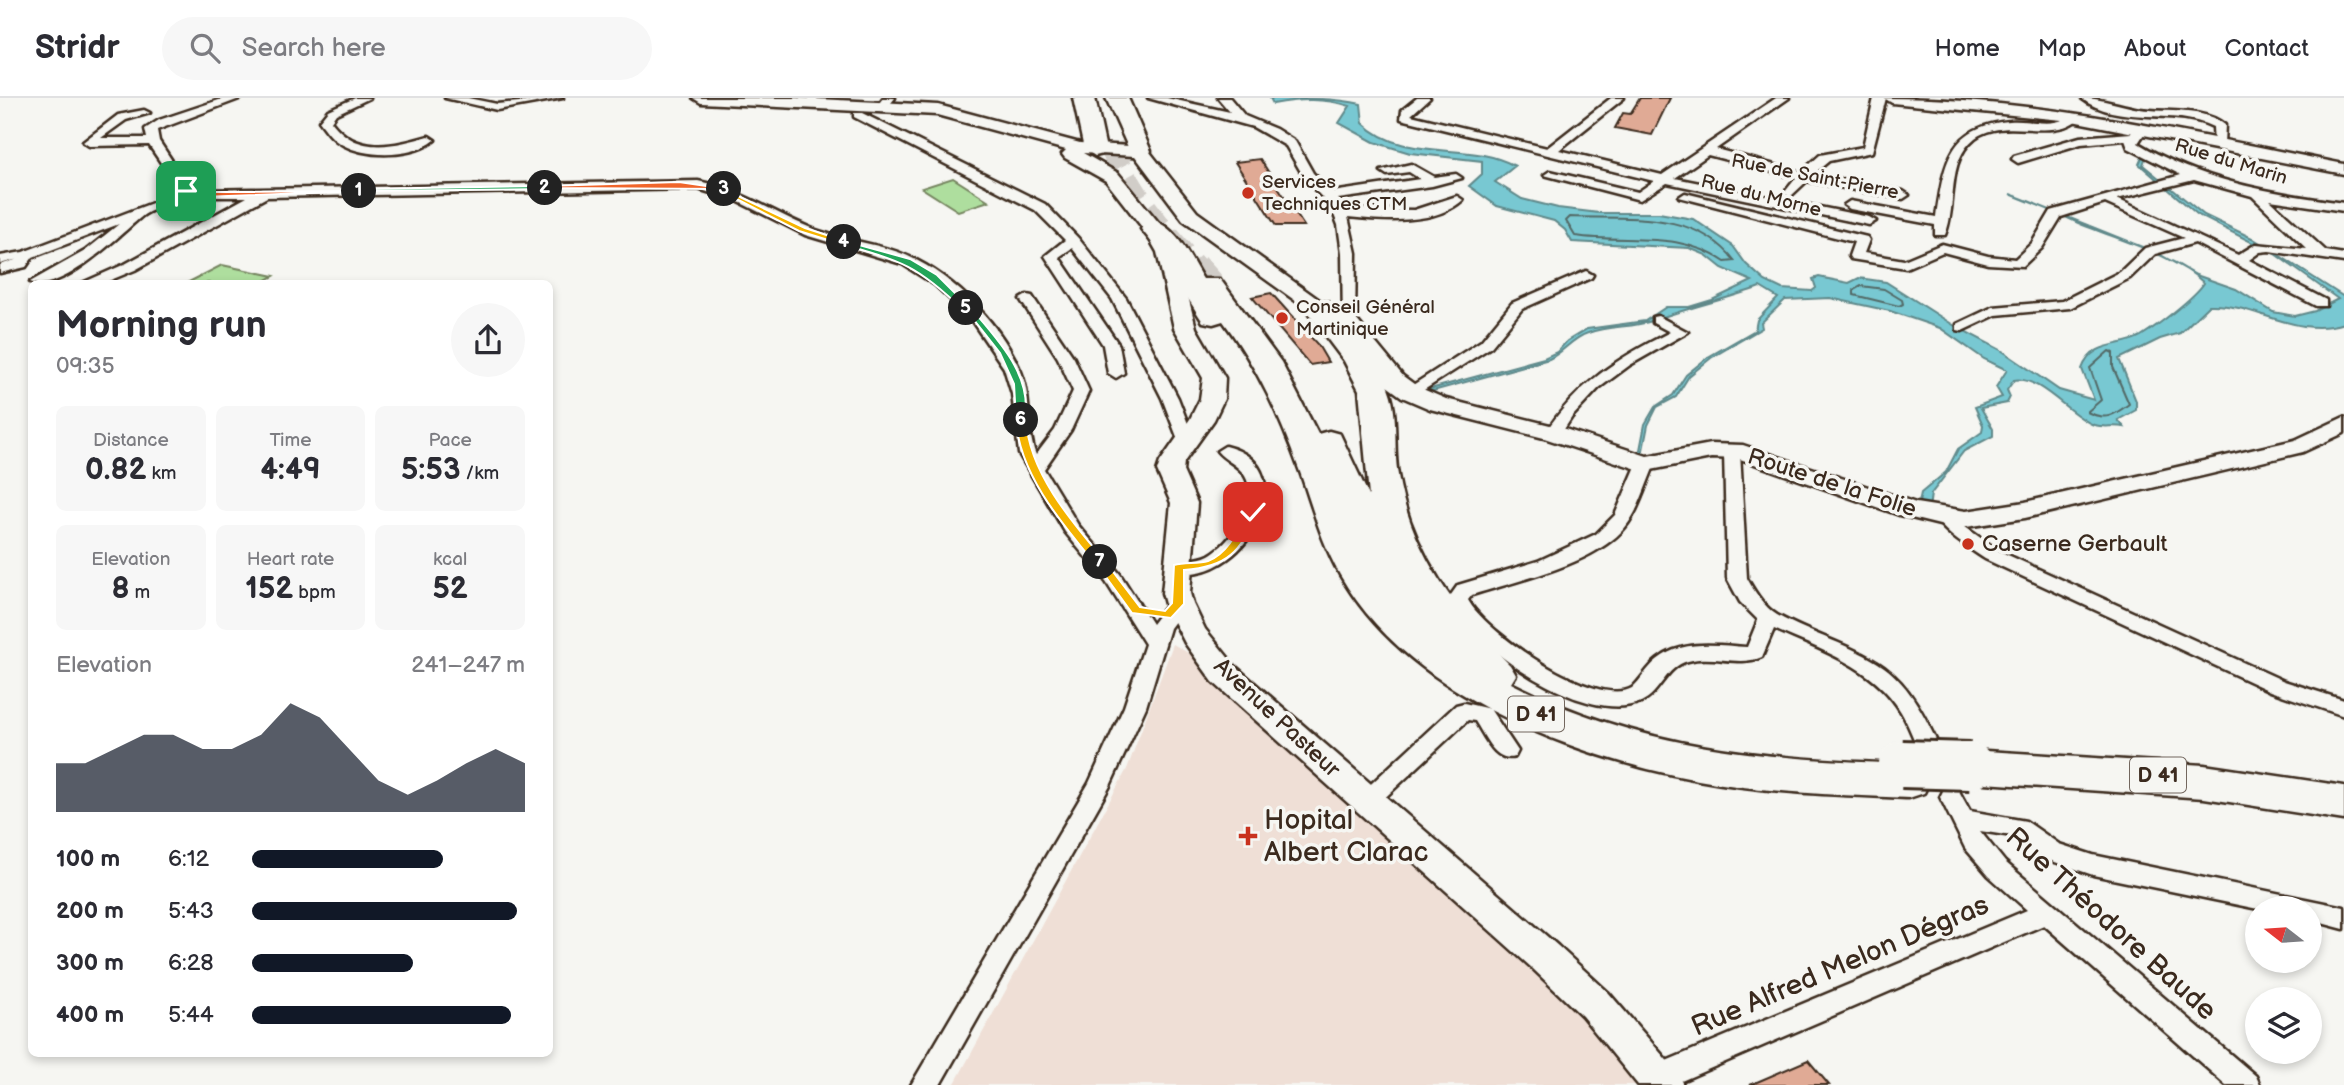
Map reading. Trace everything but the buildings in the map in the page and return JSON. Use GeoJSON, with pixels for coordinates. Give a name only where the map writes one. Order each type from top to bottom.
{"type":"FeatureCollection","features":[{"type":"Feature","properties":{"kind":"highway"},"geometry":{"type":"LineString","coordinates":[[1084,98],[1124,154]]}},
{"type":"Feature","properties":{"kind":"highway"},"geometry":{"type":"LineString","coordinates":[[1094,98],[1124,154]]}},
{"type":"Feature","properties":{"kind":"highway"},"geometry":{"type":"LineString","coordinates":[[1108,98],[1124,154]]}},
{"type":"Feature","properties":{"kind":"highway"},"geometry":{"type":"LineString","coordinates":[[1117,98],[1124,154]]}},
{"type":"Feature","properties":{"kind":"highway"},"geometry":{"type":"LineString","coordinates":[[1134,201],[1169,246],[1209,311],[1251,359],[1300,432]]}},
{"type":"Feature","properties":{"kind":"highway","name":"D 41"},"geometry":{"type":"LineString","coordinates":[[1913,764],[1793,778],[1673,761],[1591,738],[1485,688],[1420,646],[1361,580],[1282,389],[1215,283],[1253,319],[1319,419],[1367,530],[1394,579],[1429,620],[1496,674],[1584,716],[1675,743],[1766,756],[1913,764],[1965,792],[2181,795],[2281,807],[2344,822]]}},
{"type":"Feature","properties":{"kind":"highway"},"geometry":{"type":"LineString","coordinates":[[1318,308],[1344,332],[1369,379],[1378,404],[1382,477],[1409,560],[1448,625],[1496,674]]}},
{"type":"Feature","properties":{"kind":"highway","name":"D 41"},"geometry":{"type":"LineString","coordinates":[[1965,792],[2169,776],[2292,792],[2344,803]]}},
{"type":"Feature","properties":{"kind":"street"},"geometry":{"type":"LineString","coordinates":[[236,98],[163,122],[151,129],[153,141],[185,200],[201,194],[679,184],[734,192],[802,229],[898,257],[934,277],[979,320],[1004,352],[1018,384],[1022,440],[1036,468],[1071,528],[1136,610],[1155,644]]}},
{"type":"Feature","properties":{"kind":"street"},"geometry":{"type":"LineString","coordinates":[[364,98],[332,112],[325,121],[352,146],[386,151],[429,140]]}},
{"type":"Feature","properties":{"kind":"street"},"geometry":{"type":"LineString","coordinates":[[451,98],[498,107],[557,98]]}},
{"type":"Feature","properties":{"kind":"street"},"geometry":{"type":"LineString","coordinates":[[701,98],[885,102],[938,110],[1071,146],[1124,154],[1139,166],[1121,169],[1134,201],[1167,251],[1185,328],[1209,366],[1214,382],[1212,399],[1187,442]]}},
{"type":"Feature","properties":{"kind":"street"},"geometry":{"type":"LineString","coordinates":[[1154,98],[1190,109],[1240,117],[1286,140],[1296,150],[1306,172],[1330,196],[1340,212],[1345,228],[1348,259],[1344,332]]}},
{"type":"Feature","properties":{"kind":"street"},"geometry":{"type":"LineString","coordinates":[[1224,98],[1240,117]]}},
{"type":"Feature","properties":{"kind":"street"},"geometry":{"type":"LineString","coordinates":[[1424,98],[1406,112],[1405,117],[1663,179],[1869,221]]}},
{"type":"Feature","properties":{"kind":"street"},"geometry":{"type":"LineString","coordinates":[[1549,152],[1618,98]]}},
{"type":"Feature","properties":{"kind":"street"},"geometry":{"type":"LineString","coordinates":[[1550,175],[1640,196],[1783,98]]}},
{"type":"Feature","properties":{"kind":"street"},"geometry":{"type":"LineString","coordinates":[[1790,193],[1829,156],[1859,154],[1868,149],[1880,98]]}},
{"type":"Feature","properties":{"kind":"street"},"geometry":{"type":"LineString","coordinates":[[1892,98],[1951,101],[2072,116],[2138,132],[2218,143],[2344,169]]}},
{"type":"Feature","properties":{"kind":"street"},"geometry":{"type":"LineString","coordinates":[[2087,98],[2125,110],[2195,115],[2208,119],[2219,125],[2218,143]]}},
{"type":"Feature","properties":{"kind":"street"},"geometry":{"type":"LineString","coordinates":[[144,113],[122,117],[89,142],[153,141]]}},
{"type":"Feature","properties":{"kind":"street"},"geometry":{"type":"LineString","coordinates":[[859,115],[1040,207],[1119,298],[1170,398],[1187,442]]}},
{"type":"Feature","properties":{"kind":"street"},"geometry":{"type":"LineString","coordinates":[[2072,116],[2070,121],[2052,125],[2006,124],[1982,128],[1971,133],[1955,153],[1945,188],[1939,242],[1942,248],[1988,260],[2018,263],[2037,245],[2056,214],[2106,198],[2199,175]]}},
{"type":"Feature","properties":{"kind":"street"},"geometry":{"type":"LineString","coordinates":[[980,121],[1070,154],[1103,170],[1134,201]]}},
{"type":"Feature","properties":{"kind":"street"},"geometry":{"type":"LineString","coordinates":[[2018,159],[2080,141],[2138,132]]}},
{"type":"Feature","properties":{"kind":"street","name":"Rue du Marin"},"geometry":{"type":"LineString","coordinates":[[2138,132],[2131,140],[2132,145],[2149,156],[2199,175],[2280,199],[2344,207]]}},
{"type":"Feature","properties":{"kind":"street"},"geometry":{"type":"LineString","coordinates":[[1709,151],[1805,177],[1903,195]]}},
{"type":"Feature","properties":{"kind":"street"},"geometry":{"type":"LineString","coordinates":[[1070,154],[1124,154],[1206,230],[1318,308]]}},
{"type":"Feature","properties":{"kind":"street"},"geometry":{"type":"LineString","coordinates":[[1124,154],[1134,201]]}},
{"type":"Feature","properties":{"kind":"street"},"geometry":{"type":"LineString","coordinates":[[1387,171],[1410,168],[1432,182]]}},
{"type":"Feature","properties":{"kind":"street","name":"Rue de Saint-Pierre"},"geometry":{"type":"LineString","coordinates":[[1681,169],[1942,222]]}},
{"type":"Feature","properties":{"kind":"street"},"geometry":{"type":"LineString","coordinates":[[1330,196],[1456,177]]}},
{"type":"Feature","properties":{"kind":"street","name":"Rue du Morne"},"geometry":{"type":"LineString","coordinates":[[1650,188],[1862,240],[1856,256],[1906,264],[1942,248]]}},
{"type":"Feature","properties":{"kind":"street"},"geometry":{"type":"LineString","coordinates":[[2255,192],[2321,254]]}},
{"type":"Feature","properties":{"kind":"street"},"geometry":{"type":"LineString","coordinates":[[7,260],[181,194]]}},
{"type":"Feature","properties":{"kind":"street"},"geometry":{"type":"LineString","coordinates":[[97,280],[130,267],[262,194]]}},
{"type":"Feature","properties":{"kind":"street"},"geometry":{"type":"LineString","coordinates":[[2106,198],[2197,239],[2321,303]]}},
{"type":"Feature","properties":{"kind":"street"},"geometry":{"type":"LineString","coordinates":[[1340,212],[1411,216],[1439,210],[1457,200]]}},
{"type":"Feature","properties":{"kind":"street"},"geometry":{"type":"LineString","coordinates":[[44,280],[93,255],[115,238],[138,212]]}},
{"type":"Feature","properties":{"kind":"street"},"geometry":{"type":"LineString","coordinates":[[1962,327],[1993,311],[2065,305],[2125,275],[2150,251],[2197,239]]}},
{"type":"Feature","properties":{"kind":"street"},"geometry":{"type":"LineString","coordinates":[[1073,242],[1052,256],[1111,345],[1116,373]]}},
{"type":"Feature","properties":{"kind":"street"},"geometry":{"type":"LineString","coordinates":[[2240,260],[2256,248],[2266,247],[2344,258]]}},
{"type":"Feature","properties":{"kind":"street"},"geometry":{"type":"LineString","coordinates":[[7,260],[34,280]]}},
{"type":"Feature","properties":{"kind":"street"},"geometry":{"type":"LineString","coordinates":[[1410,392],[1486,344],[1517,306],[1586,275]]}},
{"type":"Feature","properties":{"kind":"street"},"geometry":{"type":"LineString","coordinates":[[1027,299],[1066,358],[1081,391],[1063,430],[1036,468]]}},
{"type":"Feature","properties":{"kind":"street"},"geometry":{"type":"LineString","coordinates":[[1553,433],[1572,405],[1612,366],[1681,332],[1658,320]]}},
{"type":"Feature","properties":{"kind":"street","name":"Route de la Folie"},"geometry":{"type":"LineString","coordinates":[[1344,332],[1395,381],[1410,392],[1438,404],[1553,433],[1646,464],[1711,451],[1761,457],[1908,509],[1944,518],[1982,518],[2303,445],[2344,424]]}},
{"type":"Feature","properties":{"kind":"street","name":"Avenue Pasteur"},"geometry":{"type":"LineString","coordinates":[[1187,442],[1171,463],[1170,471],[1184,503],[1173,610],[1224,674],[1595,1004],[1660,1081]]}},
{"type":"Feature","properties":{"kind":"street"},"geometry":{"type":"LineString","coordinates":[[1178,567],[1209,565],[1223,556],[1244,531],[1253,512],[1258,499],[1258,485],[1239,459],[1225,451]]}},
{"type":"Feature","properties":{"kind":"street"},"geometry":{"type":"LineString","coordinates":[[1732,452],[1737,578],[1746,597],[1768,619],[1843,651],[1879,674],[1909,706],[1913,764]]}},
{"type":"Feature","properties":{"kind":"street"},"geometry":{"type":"LineString","coordinates":[[1646,464],[1616,527],[1594,543],[1460,594],[1458,599],[1461,611],[1496,643],[1548,676],[1592,693],[1623,700],[1638,696],[1666,663],[1693,652],[1748,655],[1755,652],[1768,619]]}},
{"type":"Feature","properties":{"kind":"street"},"geometry":{"type":"LineString","coordinates":[[1944,518],[1964,537],[1992,555],[2277,686],[2344,708]]}},
{"type":"Feature","properties":{"kind":"street"},"geometry":{"type":"LineString","coordinates":[[925,1085],[1109,767],[1135,707],[1155,644],[1173,610],[1136,610]]}},
{"type":"Feature","properties":{"kind":"street"},"geometry":{"type":"LineString","coordinates":[[1367,801],[1464,711],[1482,715],[1507,751]]}},
{"type":"Feature","properties":{"kind":"street"},"geometry":{"type":"LineString","coordinates":[[1965,792],[2051,851],[2093,865],[2245,897]]}},
{"type":"Feature","properties":{"kind":"street","name":"Rue Théodore Baude"},"geometry":{"type":"LineString","coordinates":[[1965,792],[1983,854],[2246,1085]]}},
{"type":"Feature","properties":{"kind":"street","name":"Rue Alfred Melon Dégras"},"geometry":{"type":"LineString","coordinates":[[1660,1081],[2047,913]]}},
{"type":"Feature","properties":{"kind":"street"},"geometry":{"type":"LineString","coordinates":[[2322,913],[2344,918]]}},
{"type":"Feature","properties":{"kind":"shaded area","name":"Hopital Albert Clarac"},"geometry":{"type":"Polygon","coordinates":[[[1173,644],[1224,674],[1545,957],[1653,1085],[954,1085],[1127,769],[1173,644]]]}},
{"type":"Feature","properties":{"kind":"green space"},"geometry":{"type":"Polygon","coordinates":[[[953,178],[989,201],[958,211],[922,188],[953,178]]]}},
{"type":"Feature","properties":{"kind":"green space"},"geometry":{"type":"Polygon","coordinates":[[[222,265],[274,276],[267,280],[193,280],[222,265]]]}},
{"type":"Feature","properties":{"kind":"water"},"geometry":{"type":"Polygon","coordinates":[[[1270,98],[1329,99],[1361,104],[1363,123],[1379,135],[1397,143],[1497,158],[1515,166],[1495,182],[1522,199],[1558,208],[1599,213],[1659,213],[1693,219],[1733,246],[1746,264],[1765,281],[1782,289],[1812,291],[1816,288],[1813,279],[1819,277],[1849,283],[1859,278],[1886,282],[1955,326],[2001,350],[2059,390],[2094,400],[2082,369],[2087,360],[2100,349],[2133,340],[2166,319],[2204,283],[2192,273],[2236,289],[2273,312],[2295,316],[2315,311],[2338,299],[2275,254],[2198,215],[2139,164],[2143,155],[2146,156],[2143,165],[2204,215],[2252,238],[2344,297],[2344,323],[2309,327],[2243,309],[2209,305],[2180,333],[2160,339],[2119,359],[2136,401],[2136,410],[2118,420],[2124,427],[2094,425],[2034,384],[2014,380],[2007,390],[2010,397],[2007,403],[1981,408],[1993,429],[1993,436],[1964,451],[1931,494],[1929,509],[1918,507],[1921,493],[1946,472],[1958,449],[1982,432],[1983,425],[1975,407],[2002,397],[1996,387],[2007,370],[1984,359],[1940,328],[1890,311],[1830,298],[1785,300],[1761,323],[1762,328],[1711,358],[1689,376],[1676,397],[1657,407],[1648,425],[1642,455],[1639,455],[1645,424],[1655,407],[1673,395],[1686,375],[1708,357],[1755,330],[1757,320],[1778,298],[1760,287],[1644,323],[1596,330],[1577,338],[1549,359],[1426,393],[1423,391],[1544,358],[1557,352],[1567,341],[1587,329],[1645,321],[1666,307],[1689,307],[1712,300],[1752,281],[1722,268],[1706,255],[1689,248],[1572,242],[1565,230],[1554,221],[1497,206],[1469,186],[1482,174],[1482,161],[1410,153],[1374,142],[1339,123],[1350,106],[1312,100],[1273,104],[1270,98]]]}},
{"type":"Feature","properties":{"kind":"water"},"geometry":{"type":"Polygon","coordinates":[[[2047,209],[2157,253],[2167,259],[2143,248],[2047,209]]]}},
{"type":"Feature","properties":{"kind":"tunnel"},"geometry":{"type":"LineString","coordinates":[[1111,145],[1137,195],[1159,226],[1196,269]]}},
{"type":"Feature","properties":{"kind":"tunnel"},"geometry":{"type":"LineString","coordinates":[[1194,267],[1210,285]]}},
{"type":"Feature","properties":{"kind":"place","name":"Services Techniques CTM"},"geometry":{"type":"Point","coordinates":[1248,193]}},
{"type":"Feature","properties":{"kind":"place","name":"Conseil Général Martinique"},"geometry":{"type":"Point","coordinates":[1282,318]}},
{"type":"Feature","properties":{"kind":"place","name":"Caserne Gerbault"},"geometry":{"type":"Point","coordinates":[1968,544]}},
{"type":"Feature","properties":{"kind":"place","name":"Hopital Albert Clarac"},"geometry":{"type":"Point","coordinates":[1248,836]}},
{"type":"Feature","properties":{"kind":"route"},"geometry":{"type":"LineString","coordinates":[[186,191],[199,189],[203,191],[201,194],[262,194],[679,184],[734,192],[802,229],[907,261],[934,277],[979,320],[1004,352],[1018,384],[1022,440],[1027,454],[1071,528],[1136,610],[1167,615],[1178,604],[1178,567],[1209,565],[1223,556],[1233,548],[1253,512]]}}]}
